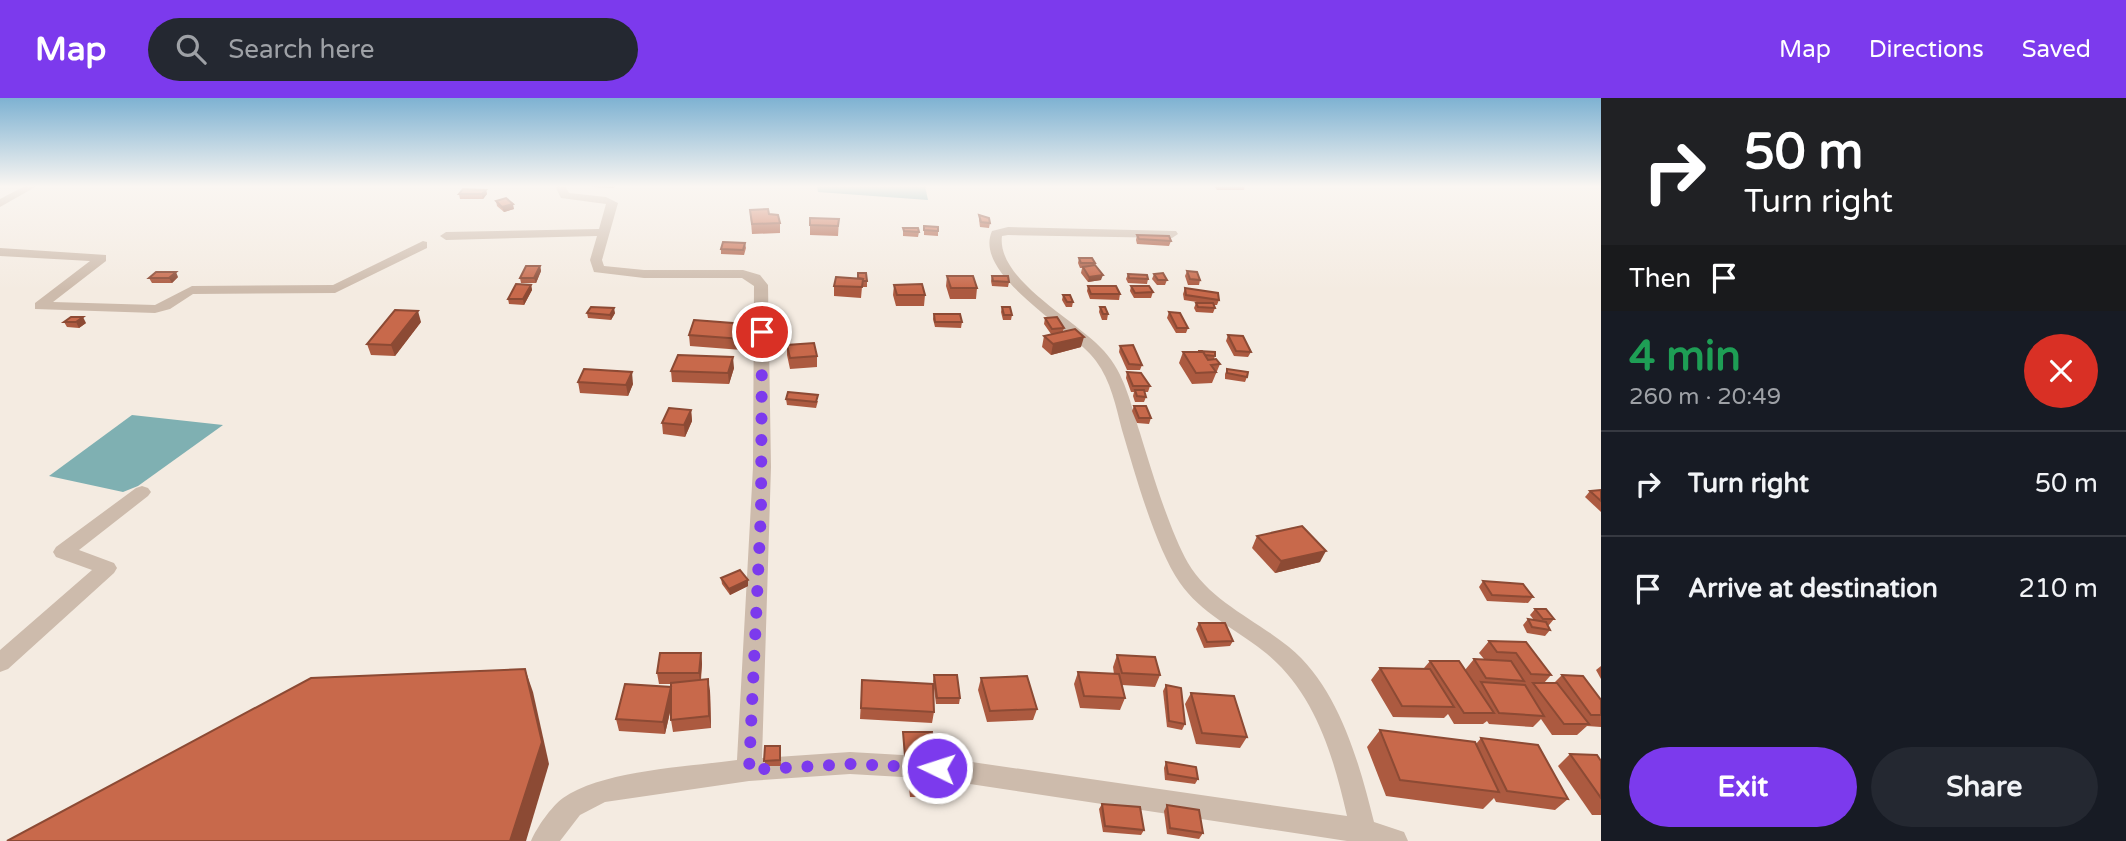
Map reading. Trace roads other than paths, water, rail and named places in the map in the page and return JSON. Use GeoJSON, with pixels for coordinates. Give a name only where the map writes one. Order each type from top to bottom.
{"type":"FeatureCollection","features":[{"type":"Feature","properties":{"kind":"street"},"geometry":{"type":"LineString","coordinates":[[607,221],[596,266],[604,271],[743,274],[755,278],[761,285],[761,511],[749,770]]}},
{"type":"Feature","properties":{"kind":"street"},"geometry":{"type":"LineString","coordinates":[[1172,234],[1008,231],[996,234],[993,245],[996,255],[1024,290],[1086,341],[1107,366],[1121,399],[1169,544],[1182,570],[1196,589],[1297,667],[1327,718],[1354,787],[1363,831]]}},
{"type":"Feature","properties":{"kind":"street"},"geometry":{"type":"LineString","coordinates":[[446,236],[604,232]]}},
{"type":"Feature","properties":{"kind":"street"},"geometry":{"type":"LineString","coordinates":[[0,252],[102,258],[40,306],[162,309],[182,292],[191,290],[335,289],[423,245]]}},
{"type":"Feature","properties":{"kind":"street"},"geometry":{"type":"LineString","coordinates":[[0,663],[107,568],[63,552],[142,492]]}},
{"type":"Feature","properties":{"kind":"street"},"geometry":{"type":"LineString","coordinates":[[544,841],[571,807],[602,791],[749,770],[850,764],[937,768],[1363,831],[1395,841]]}},
{"type":"Feature","properties":{"kind":"water"},"geometry":{"type":"Polygon","coordinates":[[[132,415],[223,425],[138,486],[123,492],[49,476],[132,415]]]}}]}
